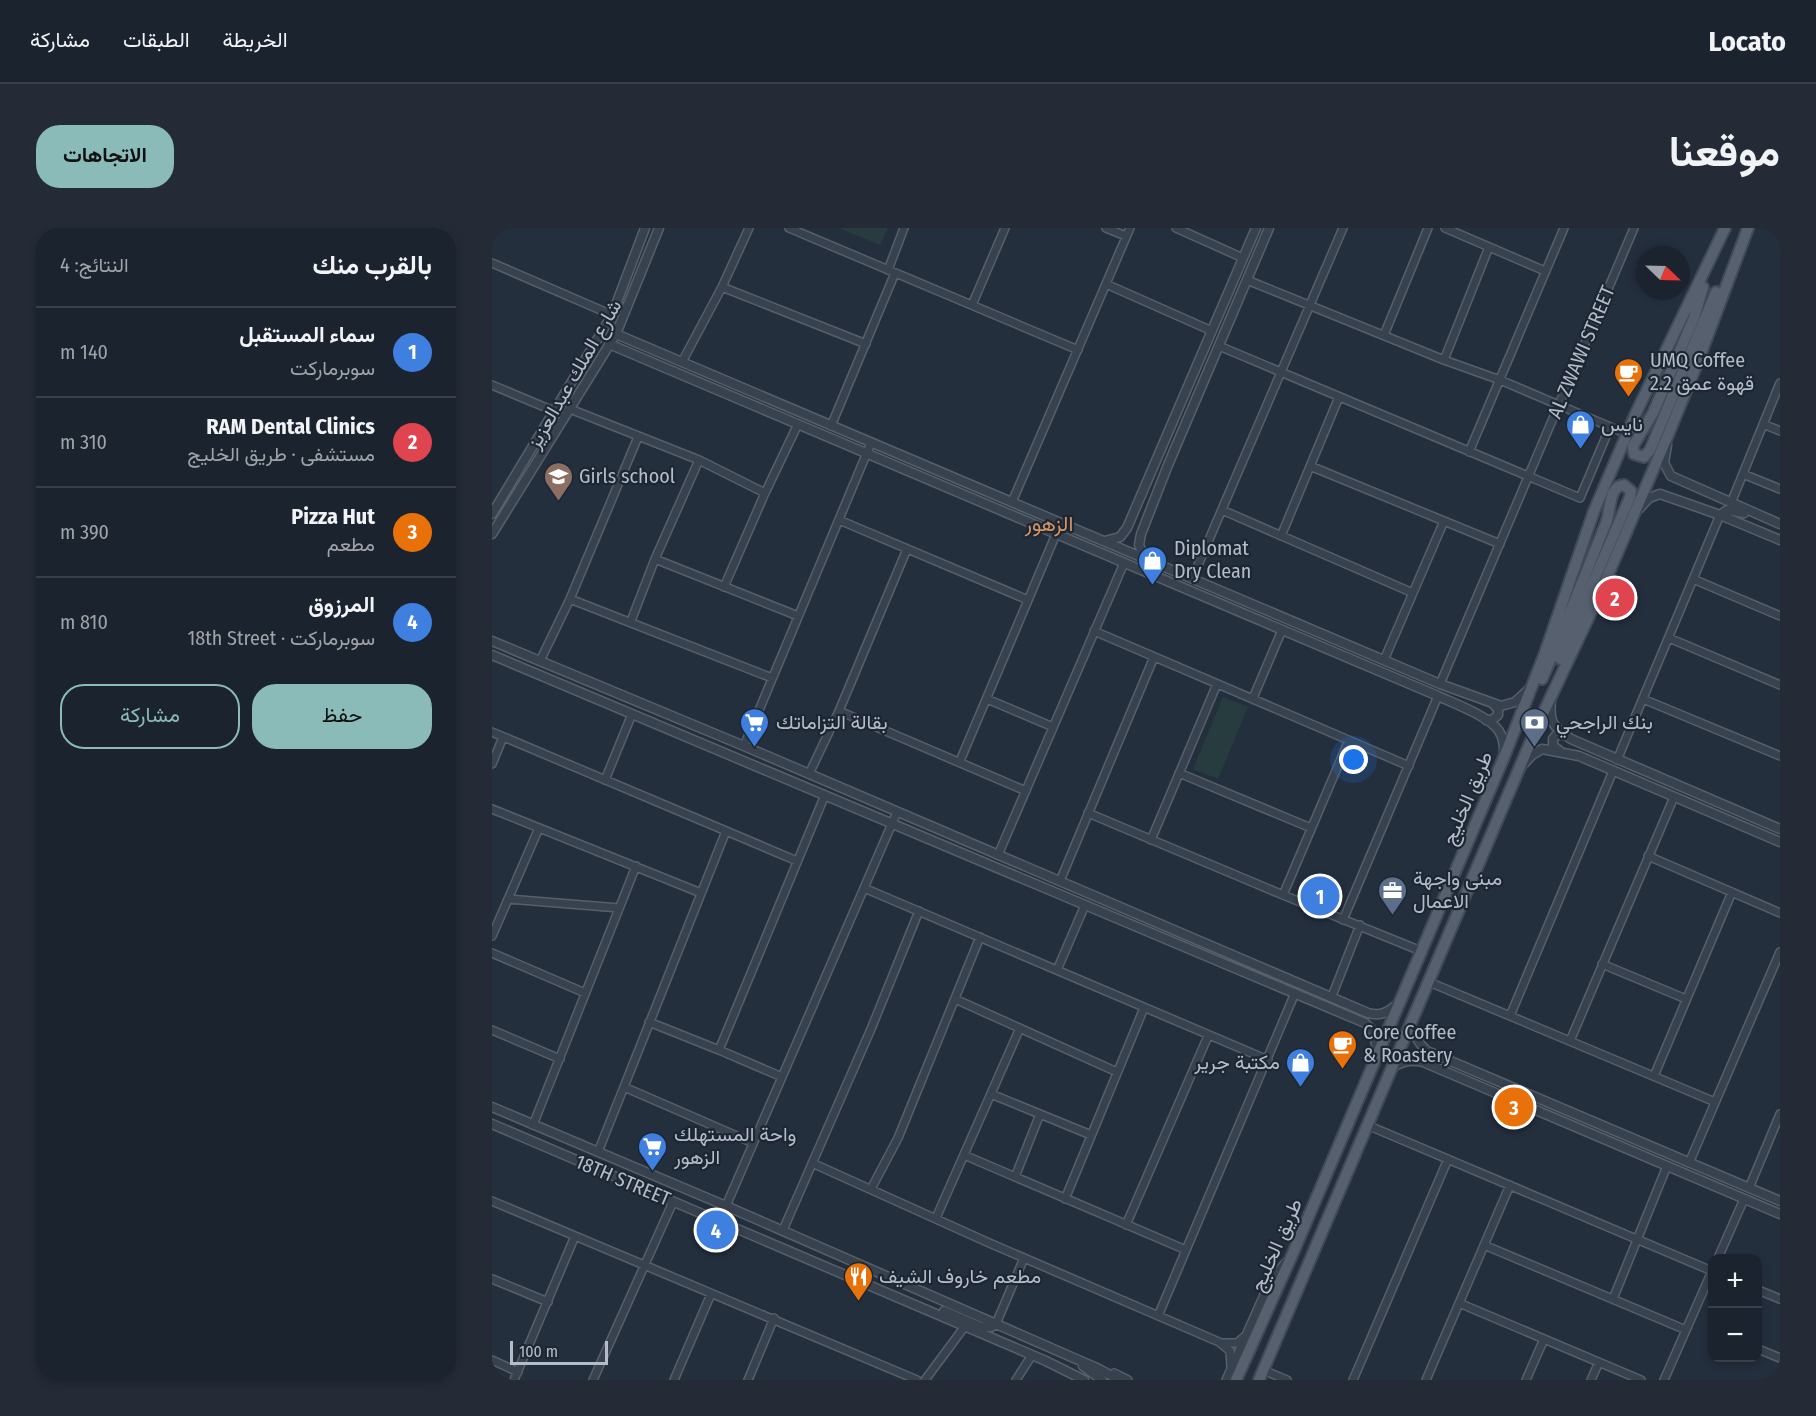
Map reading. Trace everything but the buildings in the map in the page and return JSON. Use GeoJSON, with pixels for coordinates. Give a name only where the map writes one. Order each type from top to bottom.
{"type":"FeatureCollection","features":[{"type":"Feature","properties":{"kind":"main road","name":"طريق الخليج"},"geometry":{"type":"LineString","coordinates":[[1236,1380],[1293,1253],[1504,757],[1551,636],[1584,536],[1627,434],[1725,228]]}},
{"type":"Feature","properties":{"kind":"main road","name":"طريق الخليج"},"geometry":{"type":"LineString","coordinates":[[1265,1377],[1367,1125],[1539,722],[1601,591],[1668,435],[1748,229]]}},
{"type":"Feature","properties":{"kind":"main road"},"geometry":{"type":"LineString","coordinates":[[1713,255],[1694,318],[1653,413],[1633,446],[1634,454],[1640,457],[1644,457],[1650,450],[1722,277],[1748,229]]}},
{"type":"Feature","properties":{"kind":"main road"},"geometry":{"type":"LineString","coordinates":[[1512,736],[1532,704],[1560,637],[1608,520],[1614,489],[1619,485],[1624,485],[1631,491],[1630,498],[1551,681],[1539,722]]}},
{"type":"Feature","properties":{"kind":"main road"},"geometry":{"type":"LineString","coordinates":[[1244,1380],[1257,1350],[1262,1323]]}},
{"type":"Feature","properties":{"kind":"street","name":"شارع الملك عبدالعزيز"},"geometry":{"type":"LineString","coordinates":[[494,508],[612,315],[645,228]]}},
{"type":"Feature","properties":{"kind":"street","name":"شارع الملك عبدالعزيز"},"geometry":{"type":"LineString","coordinates":[[492,534],[616,334],[659,228]]}},
{"type":"Feature","properties":{"kind":"street"},"geometry":{"type":"LineString","coordinates":[[682,362],[722,287],[749,228]]}},
{"type":"Feature","properties":{"kind":"street"},"geometry":{"type":"LineString","coordinates":[[791,228],[1078,350]]}},
{"type":"Feature","properties":{"kind":"street"},"geometry":{"type":"LineString","coordinates":[[831,426],[867,344],[904,228]]}},
{"type":"Feature","properties":{"kind":"street"},"geometry":{"type":"LineString","coordinates":[[972,305],[1005,228]]}},
{"type":"Feature","properties":{"kind":"street"},"geometry":{"type":"LineString","coordinates":[[1106,228],[1126,236]]}},
{"type":"Feature","properties":{"kind":"street"},"geometry":{"type":"LineString","coordinates":[[1012,502],[1130,228]]}},
{"type":"Feature","properties":{"kind":"street"},"geometry":{"type":"LineString","coordinates":[[1176,228],[1244,258]]}},
{"type":"Feature","properties":{"kind":"street"},"geometry":{"type":"LineString","coordinates":[[1102,541],[1120,537],[1127,528],[1256,228]]}},
{"type":"Feature","properties":{"kind":"street"},"geometry":{"type":"LineString","coordinates":[[1148,560],[1140,550],[1141,534],[1269,228]]}},
{"type":"Feature","properties":{"kind":"street"},"geometry":{"type":"LineString","coordinates":[[1144,572],[1166,575],[1186,583],[1192,579],[1343,228]]}},
{"type":"Feature","properties":{"kind":"street"},"geometry":{"type":"LineString","coordinates":[[1384,335],[1428,228]]}},
{"type":"Feature","properties":{"kind":"street"},"geometry":{"type":"LineString","coordinates":[[1445,228],[1545,271]]}},
{"type":"Feature","properties":{"kind":"street"},"geometry":{"type":"LineString","coordinates":[[1469,452],[1564,228]]}},
{"type":"Feature","properties":{"kind":"street","name":"AL ZWAWI STREET"},"geometry":{"type":"LineString","coordinates":[[1440,684],[1634,228]]}},
{"type":"Feature","properties":{"kind":"street"},"geometry":{"type":"LineString","coordinates":[[1444,360],[1488,247]]}},
{"type":"Feature","properties":{"kind":"street"},"geometry":{"type":"LineString","coordinates":[[492,263],[612,315]]}},
{"type":"Feature","properties":{"kind":"street"},"geometry":{"type":"LineString","coordinates":[[1247,280],[1444,360],[1500,380],[1627,434]]}},
{"type":"Feature","properties":{"kind":"street"},"geometry":{"type":"LineString","coordinates":[[1106,284],[1212,331]]}},
{"type":"Feature","properties":{"kind":"street"},"geometry":{"type":"LineString","coordinates":[[722,287],[867,344]]}},
{"type":"Feature","properties":{"kind":"street"},"geometry":{"type":"LineString","coordinates":[[616,334],[1440,684],[1493,704],[1506,706],[1515,702],[1532,685]]}},
{"type":"Feature","properties":{"kind":"street"},"geometry":{"type":"LineString","coordinates":[[609,344],[1438,696],[1486,720],[1496,728],[1501,735],[1504,757]]}},
{"type":"Feature","properties":{"kind":"street"},"geometry":{"type":"LineString","coordinates":[[1219,346],[1580,498],[1610,427]]}},
{"type":"Feature","properties":{"kind":"street"},"geometry":{"type":"LineString","coordinates":[[1731,503],[1780,383]]}},
{"type":"Feature","properties":{"kind":"street"},"geometry":{"type":"LineString","coordinates":[[492,385],[554,411]]}},
{"type":"Feature","properties":{"kind":"street"},"geometry":{"type":"LineString","coordinates":[[1281,536],[1339,397]]}},
{"type":"Feature","properties":{"kind":"street"},"geometry":{"type":"LineString","coordinates":[[570,409],[699,460],[765,493]]}},
{"type":"Feature","properties":{"kind":"street"},"geometry":{"type":"LineString","coordinates":[[724,586],[798,424]]}},
{"type":"Feature","properties":{"kind":"street"},"geometry":{"type":"LineString","coordinates":[[1763,424],[1780,431]]}},
{"type":"Feature","properties":{"kind":"street"},"geometry":{"type":"LineString","coordinates":[[1668,435],[1664,463],[1671,476],[1777,522]]}},
{"type":"Feature","properties":{"kind":"street"},"geometry":{"type":"LineString","coordinates":[[540,661],[570,599],[638,436]]}},
{"type":"Feature","properties":{"kind":"street"},"geometry":{"type":"LineString","coordinates":[[744,746],[871,443]]}},
{"type":"Feature","properties":{"kind":"street"},"geometry":{"type":"LineString","coordinates":[[631,621],[655,559],[699,460]]}},
{"type":"Feature","properties":{"kind":"street"},"geometry":{"type":"LineString","coordinates":[[1310,466],[1500,544]]}},
{"type":"Feature","properties":{"kind":"street"},"geometry":{"type":"LineString","coordinates":[[1743,474],[1780,489]]}},
{"type":"Feature","properties":{"kind":"street"},"geometry":{"type":"LineString","coordinates":[[1634,514],[1649,498],[1660,494],[1720,515],[1780,540]]}},
{"type":"Feature","properties":{"kind":"street"},"geometry":{"type":"LineString","coordinates":[[1222,510],[1413,593]]}},
{"type":"Feature","properties":{"kind":"street"},"geometry":{"type":"LineString","coordinates":[[1617,760],[1720,515],[1727,510],[1777,522]]}},
{"type":"Feature","properties":{"kind":"street"},"geometry":{"type":"LineString","coordinates":[[839,520],[1028,600]]}},
{"type":"Feature","properties":{"kind":"street"},"geometry":{"type":"LineString","coordinates":[[1384,660],[1444,520]]}},
{"type":"Feature","properties":{"kind":"street"},"geometry":{"type":"LineString","coordinates":[[1127,528],[1130,537],[1136,538],[1141,534]]}},
{"type":"Feature","properties":{"kind":"street"},"geometry":{"type":"LineString","coordinates":[[960,762],[1056,534]]}},
{"type":"Feature","properties":{"kind":"street"},"geometry":{"type":"LineString","coordinates":[[809,774],[839,711],[907,549]]}},
{"type":"Feature","properties":{"kind":"street"},"geometry":{"type":"LineString","coordinates":[[655,559],[798,616]]}},
{"type":"Feature","properties":{"kind":"street"},"geometry":{"type":"LineString","coordinates":[[998,855],[1124,563]]}},
{"type":"Feature","properties":{"kind":"street"},"geometry":{"type":"LineString","coordinates":[[1693,579],[1780,616]]}},
{"type":"Feature","properties":{"kind":"street"},"geometry":{"type":"LineString","coordinates":[[570,599],[772,678]]}},
{"type":"Feature","properties":{"kind":"street"},"geometry":{"type":"LineString","coordinates":[[1253,698],[1282,630]]}},
{"type":"Feature","properties":{"kind":"street"},"geometry":{"type":"LineString","coordinates":[[1094,631],[1409,766]]}},
{"type":"Feature","properties":{"kind":"street"},"geometry":{"type":"LineString","coordinates":[[1669,638],[1780,685]]}},
{"type":"Feature","properties":{"kind":"street"},"geometry":{"type":"LineString","coordinates":[[492,641],[744,746],[1368,1013],[1380,1015],[1399,1003]]}},
{"type":"Feature","properties":{"kind":"street"},"geometry":{"type":"LineString","coordinates":[[492,655],[1335,1010],[1370,1027],[1376,1037],[1378,1053]]}},
{"type":"Feature","properties":{"kind":"street"},"geometry":{"type":"LineString","coordinates":[[1060,881],[1154,657]]}},
{"type":"Feature","properties":{"kind":"street"},"geometry":{"type":"LineString","coordinates":[[1151,840],[1217,684]]}},
{"type":"Feature","properties":{"kind":"street"},"geometry":{"type":"LineString","coordinates":[[1343,920],[1438,696]]}},
{"type":"Feature","properties":{"kind":"street"},"geometry":{"type":"LineString","coordinates":[[1551,696],[1551,721],[1557,729],[1568,736],[1617,760],[1780,829]]}},
{"type":"Feature","properties":{"kind":"street"},"geometry":{"type":"LineString","coordinates":[[987,699],[1053,727]]}},
{"type":"Feature","properties":{"kind":"street"},"geometry":{"type":"LineString","coordinates":[[1643,699],[1780,756]]}},
{"type":"Feature","properties":{"kind":"street"},"geometry":{"type":"LineString","coordinates":[[1486,720],[1492,720],[1497,715],[1498,709],[1493,704]]}},
{"type":"Feature","properties":{"kind":"street"},"geometry":{"type":"LineString","coordinates":[[839,711],[1026,790]]}},
{"type":"Feature","properties":{"kind":"street"},"geometry":{"type":"LineString","coordinates":[[605,780],[632,714]]}},
{"type":"Feature","properties":{"kind":"street"},"geometry":{"type":"LineString","coordinates":[[492,732],[797,861]]}},
{"type":"Feature","properties":{"kind":"street"},"geometry":{"type":"LineString","coordinates":[[1568,736],[1559,734],[1553,739],[1554,748],[1579,756],[1780,842]]}},
{"type":"Feature","properties":{"kind":"street"},"geometry":{"type":"LineString","coordinates":[[492,764],[503,737]]}},
{"type":"Feature","properties":{"kind":"street"},"geometry":{"type":"LineString","coordinates":[[1283,895],[1349,740]]}},
{"type":"Feature","properties":{"kind":"street"},"geometry":{"type":"LineString","coordinates":[[1520,769],[1537,751],[1547,748],[1562,751]]}},
{"type":"Feature","properties":{"kind":"street"},"geometry":{"type":"LineString","coordinates":[[1510,1016],[1613,771]]}},
{"type":"Feature","properties":{"kind":"street"},"geometry":{"type":"LineString","coordinates":[[1179,773],[1311,828]]}},
{"type":"Feature","properties":{"kind":"street"},"geometry":{"type":"LineString","coordinates":[[719,1050],[825,795]]}},
{"type":"Feature","properties":{"kind":"street"},"geometry":{"type":"LineString","coordinates":[[1570,1041],[1674,797]]}},
{"type":"Feature","properties":{"kind":"street"},"geometry":{"type":"LineString","coordinates":[[492,809],[701,893]]}},
{"type":"Feature","properties":{"kind":"street"},"geometry":{"type":"LineString","coordinates":[[726,1206],[897,812]]}},
{"type":"Feature","properties":{"kind":"street"},"geometry":{"type":"LineString","coordinates":[[1088,813],[1421,951]]}},
{"type":"Feature","properties":{"kind":"street"},"geometry":{"type":"LineString","coordinates":[[492,936],[539,828]]}},
{"type":"Feature","properties":{"kind":"street"},"geometry":{"type":"LineString","coordinates":[[598,1152],[726,831]]}},
{"type":"Feature","properties":{"kind":"street"},"geometry":{"type":"LineString","coordinates":[[1648,856],[1780,913]]}},
{"type":"Feature","properties":{"kind":"street"},"geometry":{"type":"LineString","coordinates":[[533,1125],[636,866]]}},
{"type":"Feature","properties":{"kind":"street"},"geometry":{"type":"LineString","coordinates":[[864,888],[1268,1060]]}},
{"type":"Feature","properties":{"kind":"street"},"geometry":{"type":"LineString","coordinates":[[1653,1076],[1732,892]]}},
{"type":"Feature","properties":{"kind":"street"},"geometry":{"type":"LineString","coordinates":[[508,899],[619,908]]}},
{"type":"Feature","properties":{"kind":"street"},"geometry":{"type":"LineString","coordinates":[[1057,970],[1085,905]]}},
{"type":"Feature","properties":{"kind":"street"},"geometry":{"type":"LineString","coordinates":[[783,1230],[920,911]]}},
{"type":"Feature","properties":{"kind":"street"},"geometry":{"type":"LineString","coordinates":[[1332,996],[1360,925]]}},
{"type":"Feature","properties":{"kind":"street"},"geometry":{"type":"LineString","coordinates":[[871,1189],[898,1138],[980,937]]}},
{"type":"Feature","properties":{"kind":"street"},"geometry":{"type":"LineString","coordinates":[[1689,1163],[1780,952]]}},
{"type":"Feature","properties":{"kind":"street"},"geometry":{"type":"LineString","coordinates":[[492,953],[585,993]]}},
{"type":"Feature","properties":{"kind":"street"},"geometry":{"type":"LineString","coordinates":[[1602,964],[1686,999]]}},
{"type":"Feature","properties":{"kind":"street"},"geometry":{"type":"LineString","coordinates":[[1429,982],[1715,1102]]}},
{"type":"Feature","properties":{"kind":"street"},"geometry":{"type":"LineString","coordinates":[[1158,1316],[1296,993]]}},
{"type":"Feature","properties":{"kind":"street"},"geometry":{"type":"LineString","coordinates":[[955,999],[1117,1072]]}},
{"type":"Feature","properties":{"kind":"street"},"geometry":{"type":"LineString","coordinates":[[1335,1010],[1342,1008],[1346,1002]]}},
{"type":"Feature","properties":{"kind":"street"},"geometry":{"type":"LineString","coordinates":[[1065,1198],[1144,1008]]}},
{"type":"Feature","properties":{"kind":"street"},"geometry":{"type":"LineString","coordinates":[[650,1023],[782,1077]]}},
{"type":"Feature","properties":{"kind":"street"},"geometry":{"type":"LineString","coordinates":[[1411,1025],[1415,1038],[1427,1051],[1780,1201]]}},
{"type":"Feature","properties":{"kind":"street"},"geometry":{"type":"LineString","coordinates":[[936,1218],[1020,1028]]}},
{"type":"Feature","properties":{"kind":"street"},"geometry":{"type":"LineString","coordinates":[[492,1030],[560,1059]]}},
{"type":"Feature","properties":{"kind":"street"},"geometry":{"type":"LineString","coordinates":[[1126,1225],[1208,1036]]}},
{"type":"Feature","properties":{"kind":"street"},"geometry":{"type":"LineString","coordinates":[[1393,1067],[1404,1061],[1423,1062],[1780,1214]]}},
{"type":"Feature","properties":{"kind":"street"},"geometry":{"type":"LineString","coordinates":[[624,1087],[753,1143]]}},
{"type":"Feature","properties":{"kind":"street"},"geometry":{"type":"LineString","coordinates":[[991,1094],[1091,1135]]}},
{"type":"Feature","properties":{"kind":"street"},"geometry":{"type":"LineString","coordinates":[[492,1108],[783,1230],[1070,1356],[1119,1380]]}},
{"type":"Feature","properties":{"kind":"street"},"geometry":{"type":"LineString","coordinates":[[1015,1177],[1040,1114]]}},
{"type":"Feature","properties":{"kind":"street"},"geometry":{"type":"LineString","coordinates":[[1749,1188],[1777,1130],[1780,1114]]}},
{"type":"Feature","properties":{"kind":"street","name":"18TH STREET"},"geometry":{"type":"LineString","coordinates":[[492,1124],[965,1326],[1084,1380]]}},
{"type":"Feature","properties":{"kind":"street"},"geometry":{"type":"LineString","coordinates":[[1367,1125],[1708,1269]]}},
{"type":"Feature","properties":{"kind":"street"},"geometry":{"type":"LineString","coordinates":[[964,1155],[1186,1250]]}},
{"type":"Feature","properties":{"kind":"street"},"geometry":{"type":"LineString","coordinates":[[1353,1380],[1448,1159]]}},
{"type":"Feature","properties":{"kind":"street"},"geometry":{"type":"LineString","coordinates":[[812,1163],[1219,1342],[1227,1344],[1237,1342],[1248,1331]]}},
{"type":"Feature","properties":{"kind":"street"},"geometry":{"type":"LineString","coordinates":[[1667,1166],[1749,1188]]}},
{"type":"Feature","properties":{"kind":"street"},"geometry":{"type":"LineString","coordinates":[[1613,1299],[1667,1166]]}},
{"type":"Feature","properties":{"kind":"street"},"geometry":{"type":"LineString","coordinates":[[1426,1380],[1510,1185]]}},
{"type":"Feature","properties":{"kind":"street"},"geometry":{"type":"LineString","coordinates":[[1720,1254],[1744,1199]]}},
{"type":"Feature","properties":{"kind":"street"},"geometry":{"type":"LineString","coordinates":[[492,1201],[917,1380]]}},
{"type":"Feature","properties":{"kind":"street"},"geometry":{"type":"LineString","coordinates":[[593,1380],[673,1202]]}},
{"type":"Feature","properties":{"kind":"street"},"geometry":{"type":"LineString","coordinates":[[492,1360],[516,1376],[575,1236]]}},
{"type":"Feature","properties":{"kind":"street"},"geometry":{"type":"LineString","coordinates":[[1484,1245],[1686,1330]]}},
{"type":"Feature","properties":{"kind":"street"},"geometry":{"type":"LineString","coordinates":[[1226,1380],[1271,1279],[1293,1253]]}},
{"type":"Feature","properties":{"kind":"street"},"geometry":{"type":"LineString","coordinates":[[914,1305],[940,1310],[981,1327],[991,1327],[996,1324],[1024,1258]]}},
{"type":"Feature","properties":{"kind":"street"},"geometry":{"type":"LineString","coordinates":[[492,1279],[548,1302]]}},
{"type":"Feature","properties":{"kind":"street"},"geometry":{"type":"LineString","coordinates":[[1664,1380],[1708,1280]]}},
{"type":"Feature","properties":{"kind":"street"},"geometry":{"type":"LineString","coordinates":[[1762,1292],[1780,1299]]}},
{"type":"Feature","properties":{"kind":"street"},"geometry":{"type":"LineString","coordinates":[[674,1380],[711,1294]]}},
{"type":"Feature","properties":{"kind":"street"},"geometry":{"type":"LineString","coordinates":[[1459,1303],[1641,1380]]}},
{"type":"Feature","properties":{"kind":"street"},"geometry":{"type":"LineString","coordinates":[[748,1380],[774,1318]]}},
{"type":"Feature","properties":{"kind":"street"},"geometry":{"type":"LineString","coordinates":[[926,1380],[965,1326]]}},
{"type":"Feature","properties":{"kind":"street"},"geometry":{"type":"LineString","coordinates":[[1526,1380],[1544,1339]]}},
{"type":"Feature","properties":{"kind":"street"},"geometry":{"type":"LineString","coordinates":[[1219,1342],[1230,1351],[1231,1368]]}},
{"type":"Feature","properties":{"kind":"street"},"geometry":{"type":"LineString","coordinates":[[1762,1351],[1780,1358]]}},
{"type":"Feature","properties":{"kind":"street"},"geometry":{"type":"LineString","coordinates":[[1016,1380],[1032,1355]]}},
{"type":"Feature","properties":{"kind":"street"},"geometry":{"type":"LineString","coordinates":[[1070,1356],[1102,1380]]}},
{"type":"Feature","properties":{"kind":"street"},"geometry":{"type":"LineString","coordinates":[[1070,1356],[1093,1363],[1128,1380]]}},
{"type":"Feature","properties":{"kind":"street"},"geometry":{"type":"LineString","coordinates":[[1591,1380],[1599,1362]]}},
{"type":"Feature","properties":{"kind":"street"},"geometry":{"type":"LineString","coordinates":[[1265,1377],[1287,1380]]}},
{"type":"Feature","properties":{"kind":"green space"},"geometry":{"type":"Polygon","coordinates":[[[839,228],[888,228],[880,245],[839,228]]]}},
{"type":"Feature","properties":{"kind":"green space"},"geometry":{"type":"Polygon","coordinates":[[[1223,697],[1248,707],[1218,779],[1193,769],[1223,697]]]}},
{"type":"Feature","properties":{"kind":"place","name":"UMQ Coffee 2.2 قهوة عمق"},"geometry":{"type":"Point","coordinates":[1629,398]}},
{"type":"Feature","properties":{"kind":"place","name":"نايس"},"geometry":{"type":"Point","coordinates":[1580,450]}},
{"type":"Feature","properties":{"kind":"place","name":"Girls school"},"geometry":{"type":"Point","coordinates":[558,502]}},
{"type":"Feature","properties":{"kind":"place","name":"Diplomat Dry Clean"},"geometry":{"type":"Point","coordinates":[1153,586]}},
{"type":"Feature","properties":{"kind":"place","name":"RAM Dental Clinics"},"geometry":{"type":"Point","coordinates":[1615,598]}},
{"type":"Feature","properties":{"kind":"place","name":"بقالة التزاماتك"},"geometry":{"type":"Point","coordinates":[755,748]}},
{"type":"Feature","properties":{"kind":"place","name":"بنك الراجحي"},"geometry":{"type":"Point","coordinates":[1535,748]}},
{"type":"Feature","properties":{"kind":"place","name":"سماء المستقبل"},"geometry":{"type":"Point","coordinates":[1320,896]}},
{"type":"Feature","properties":{"kind":"place","name":"مبنى واجهة الاعمال"},"geometry":{"type":"Point","coordinates":[1392,916]}},
{"type":"Feature","properties":{"kind":"place","name":"Core Coffee & Roastery"},"geometry":{"type":"Point","coordinates":[1342,1070]}},
{"type":"Feature","properties":{"kind":"place","name":"مكتبة جرير"},"geometry":{"type":"Point","coordinates":[1301,1088]}},
{"type":"Feature","properties":{"kind":"place","name":"Pizza Hut"},"geometry":{"type":"Point","coordinates":[1514,1107]}},
{"type":"Feature","properties":{"kind":"place","name":"واحة المستهلك الزهور"},"geometry":{"type":"Point","coordinates":[653,1172]}},
{"type":"Feature","properties":{"kind":"place","name":"المرزوق"},"geometry":{"type":"Point","coordinates":[716,1230]}},
{"type":"Feature","properties":{"kind":"place","name":"مطعم خاروف الشيف"},"geometry":{"type":"Point","coordinates":[858,1302]}},
{"type":"Feature","properties":{"kind":"district","name":"الزهور"},"geometry":{"type":"Point","coordinates":[1049,524]}}]}
